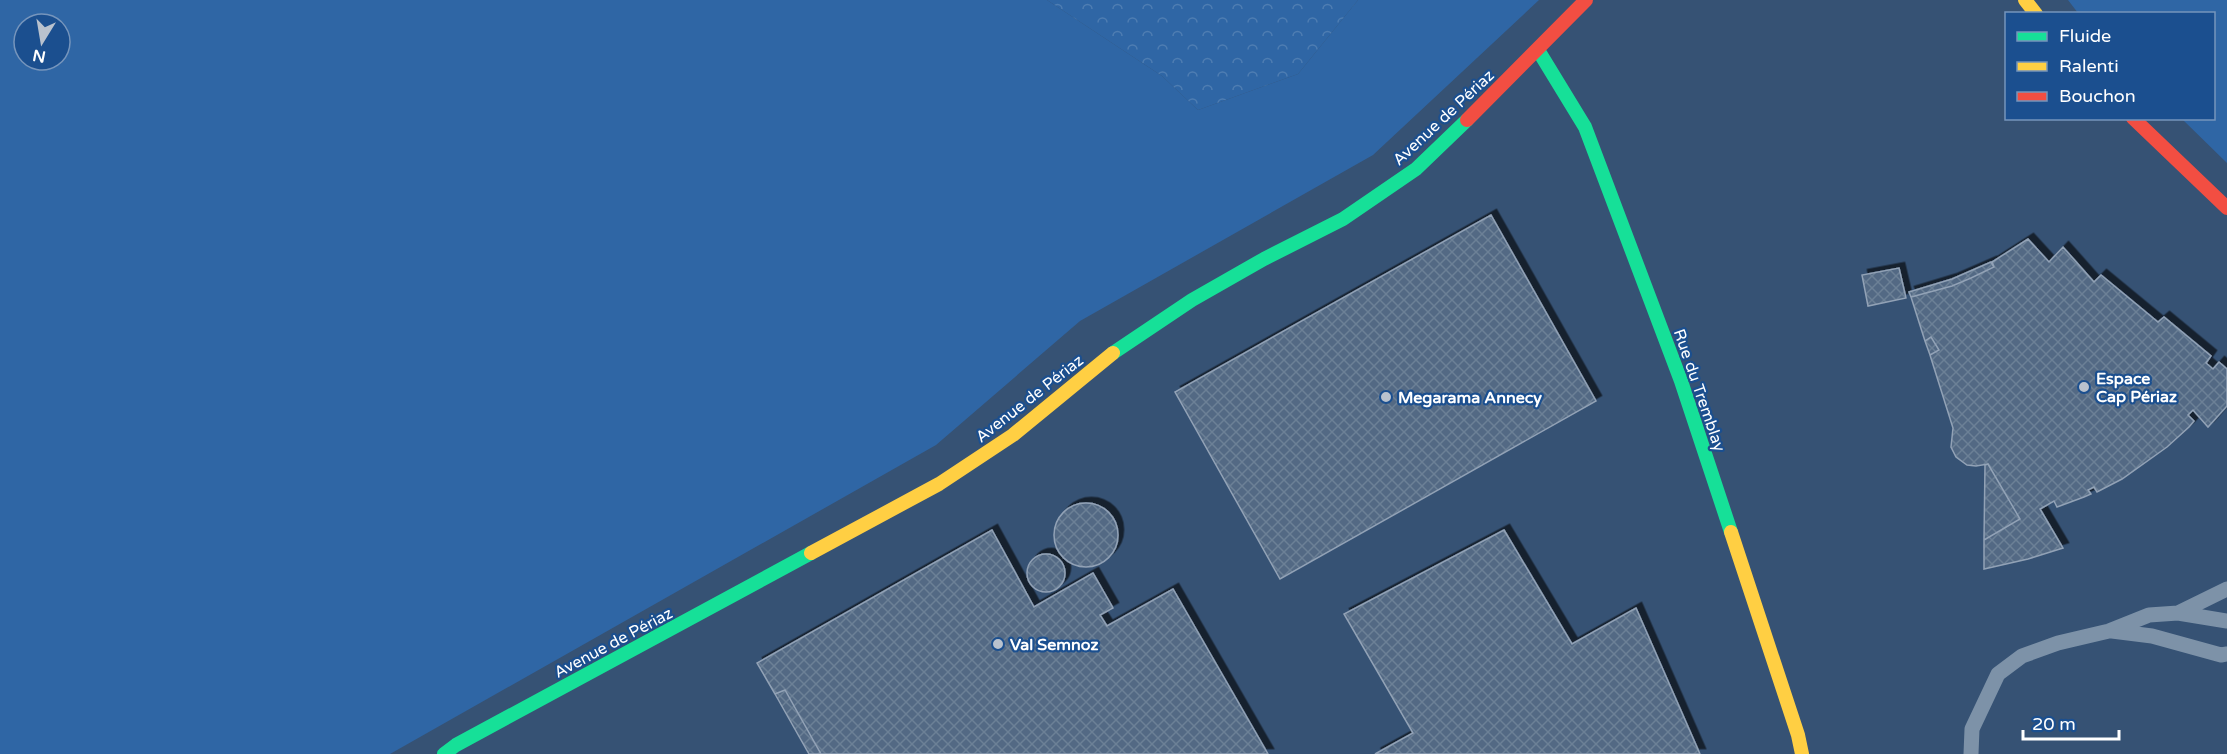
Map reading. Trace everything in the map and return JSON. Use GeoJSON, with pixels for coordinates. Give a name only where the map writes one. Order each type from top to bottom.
{"type":"FeatureCollection","features":[{"type":"Feature","properties":{"kind":"street","name":"Avenue de Périaz"},"geometry":{"type":"LineString","coordinates":[[444,754],[456,745],[939,484],[1013,435],[1135,337],[1191,300],[1264,259],[1344,219],[1416,169],[1586,0]]}},
{"type":"Feature","properties":{"kind":"street"},"geometry":{"type":"LineString","coordinates":[[2025,0],[2034,12]]}},
{"type":"Feature","properties":{"kind":"street","name":"Rue du Tremblay"},"geometry":{"type":"LineString","coordinates":[[1538,50],[1585,127],[1674,362],[1798,735],[1802,754]]}},
{"type":"Feature","properties":{"kind":"street"},"geometry":{"type":"LineString","coordinates":[[2135,120],[2227,208]]}},
{"type":"Feature","properties":{"kind":"lane"},"geometry":{"type":"LineString","coordinates":[[2178,613],[2227,589]]}},
{"type":"Feature","properties":{"kind":"lane"},"geometry":{"type":"LineString","coordinates":[[1971,754],[1972,729],[1998,674],[2022,656],[2058,643],[2109,631],[2149,615],[2178,613],[2227,621]]}},
{"type":"Feature","properties":{"kind":"lane"},"geometry":{"type":"LineString","coordinates":[[2109,631],[2152,636],[2224,655]]}},
{"type":"Feature","properties":{"kind":"green space"},"geometry":{"type":"Polygon","coordinates":[[[0,0],[1047,0],[1162,76],[1198,110],[1298,74],[1358,0],[1539,0],[1373,155],[1080,321],[936,445],[390,754],[0,754],[0,0]]]}},
{"type":"Feature","properties":{"kind":"green space"},"geometry":{"type":"Polygon","coordinates":[[[1047,0],[1358,0],[1298,74],[1198,110],[1162,76],[1047,0]]]}},
{"type":"Feature","properties":{"kind":"green space"},"geometry":{"type":"Polygon","coordinates":[[[2068,0],[2227,0],[2227,163],[2183,120],[2215,120],[2215,12],[2077,12],[2068,0]]]}},
{"type":"Feature","properties":{"kind":"building","name":"Megarama Annecy"},"geometry":{"type":"Polygon","coordinates":[[[1491,215],[1596,401],[1280,579],[1175,392],[1491,215]]]}},
{"type":"Feature","properties":{"kind":"building","name":"Espace Cap Périaz"},"geometry":{"type":"Polygon","coordinates":[[[2028,239],[2049,262],[2063,247],[2094,282],[2101,275],[2158,322],[2164,317],[2211,356],[2206,363],[2213,369],[2219,362],[2227,369],[2227,406],[2208,427],[2193,410],[2188,415],[2194,421],[2189,427],[2167,447],[2122,479],[2097,492],[2094,487],[2088,490],[2091,494],[2057,507],[2054,501],[2040,509],[2063,548],[1984,569],[1984,540],[2020,519],[1988,464],[1967,465],[1956,457],[1951,447],[1953,428],[1930,355],[1939,350],[1931,337],[1925,341],[1911,297],[1952,286],[1994,267],[1992,262],[2028,239]]]}},
{"type":"Feature","properties":{"kind":"building"},"geometry":{"type":"Polygon","coordinates":[[[1991,262],[1994,267],[1971,278],[1952,286],[1911,297],[1909,292],[1952,279],[1991,262]]]}},
{"type":"Feature","properties":{"kind":"building"},"geometry":{"type":"Polygon","coordinates":[[[1899,268],[1906,298],[1868,306],[1862,275],[1899,268]]]}},
{"type":"Feature","properties":{"kind":"building"},"geometry":{"type":"Polygon","coordinates":[[[1931,337],[1939,350],[1930,355],[1925,341],[1931,337]]]}},
{"type":"Feature","properties":{"kind":"building"},"geometry":{"type":"Polygon","coordinates":[[[1988,464],[2020,519],[1984,540],[1985,465],[1988,464]]]}},
{"type":"Feature","properties":{"kind":"building"},"geometry":{"type":"Polygon","coordinates":[[[1086,503],[1104,509],[1112,517],[1118,535],[1112,553],[1104,561],[1086,567],[1068,561],[1060,553],[1054,535],[1060,517],[1068,509],[1086,503]]]}},
{"type":"Feature","properties":{"kind":"building","name":"Val Semnoz"},"geometry":{"type":"Polygon","coordinates":[[[992,530],[1034,607],[1093,573],[1113,608],[1100,615],[1107,626],[1173,589],[1268,754],[821,754],[785,690],[775,694],[757,663],[992,530]]]}},
{"type":"Feature","properties":{"kind":"building"},"geometry":{"type":"Polygon","coordinates":[[[1504,530],[1572,644],[1636,608],[1700,754],[1375,754],[1413,733],[1344,614],[1504,530]]]}},
{"type":"Feature","properties":{"kind":"building"},"geometry":{"type":"Polygon","coordinates":[[[1046,554],[1059,560],[1065,573],[1059,586],[1046,592],[1033,586],[1027,573],[1033,560],[1046,554]]]}},
{"type":"Feature","properties":{"kind":"building"},"geometry":{"type":"Polygon","coordinates":[[[785,690],[821,754],[809,754],[775,694],[785,690]]]}},
{"type":"Feature","properties":{"kind":"traffic: fast"},"geometry":{"type":"LineString","coordinates":[[1538,50],[1585,127],[1681,381],[1731,532]]}},
{"type":"Feature","properties":{"kind":"traffic: fast"},"geometry":{"type":"LineString","coordinates":[[1113,353],[1192,300],[1264,259],[1343,219],[1416,169],[1467,120]]}},
{"type":"Feature","properties":{"kind":"traffic: fast"},"geometry":{"type":"LineString","coordinates":[[444,754],[456,745],[811,553]]}},
{"type":"Feature","properties":{"kind":"traffic: slow"},"geometry":{"type":"LineString","coordinates":[[2025,0],[2034,12]]}},
{"type":"Feature","properties":{"kind":"traffic: slow"},"geometry":{"type":"LineString","coordinates":[[811,553],[939,484],[1013,435],[1113,353]]}},
{"type":"Feature","properties":{"kind":"traffic: slow"},"geometry":{"type":"LineString","coordinates":[[1731,532],[1798,735],[1802,754]]}},
{"type":"Feature","properties":{"kind":"traffic: jam"},"geometry":{"type":"LineString","coordinates":[[1467,120],[1586,0]]}},
{"type":"Feature","properties":{"kind":"traffic: jam"},"geometry":{"type":"LineString","coordinates":[[2135,120],[2227,208]]}},
{"type":"Feature","properties":{"kind":"place","name":"Espace Cap Périaz"},"geometry":{"type":"Point","coordinates":[2084,387]}},
{"type":"Feature","properties":{"kind":"place","name":"Megarama Annecy"},"geometry":{"type":"Point","coordinates":[1386,397]}},
{"type":"Feature","properties":{"kind":"place","name":"Val Semnoz"},"geometry":{"type":"Point","coordinates":[998,644]}}]}
